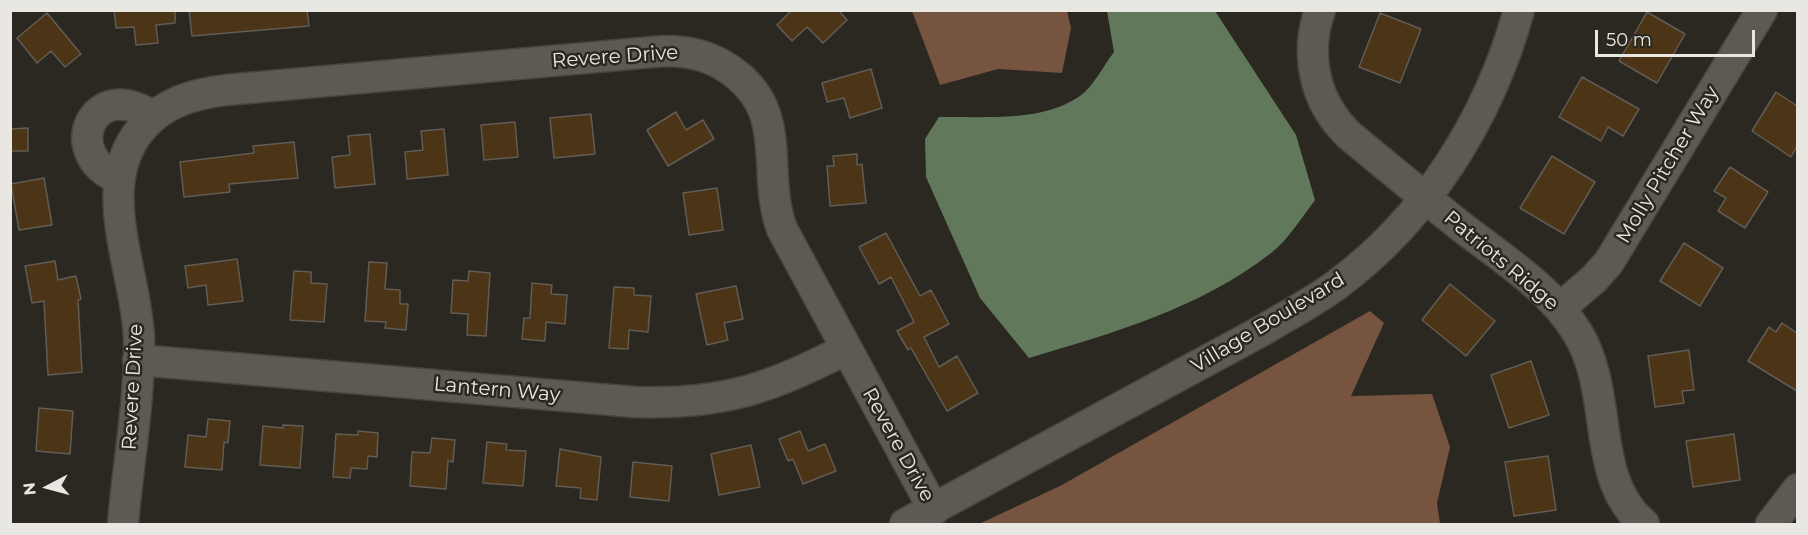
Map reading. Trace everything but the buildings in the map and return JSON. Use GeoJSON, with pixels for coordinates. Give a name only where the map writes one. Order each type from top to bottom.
{"type":"FeatureCollection","features":[{"type":"Feature","properties":{"kind":"street","name":"Patriots Ridge"},"geometry":{"type":"LineString","coordinates":[[1320,10],[1313,36],[1312,63],[1319,91],[1328,109],[1350,136],[1426,199],[1533,282],[1560,308],[1584,344],[1596,376],[1613,481],[1625,505],[1644,525]]}},
{"type":"Feature","properties":{"kind":"street","name":"Village Boulevard"},"geometry":{"type":"LineString","coordinates":[[905,525],[1311,302],[1361,266],[1426,199],[1450,165],[1483,107],[1509,46],[1519,10]]}},
{"type":"Feature","properties":{"kind":"street","name":"Molly Pitcher Way"},"geometry":{"type":"LineString","coordinates":[[1560,308],[1594,279],[1609,262],[1762,10]]}},
{"type":"Feature","properties":{"kind":"street","name":"Revere Drive"},"geometry":{"type":"LineString","coordinates":[[123,525],[138,360],[135,302],[118,206],[118,178],[129,145],[153,117],[188,97],[226,90],[652,52],[681,52],[705,56],[743,79],[761,102],[771,141],[773,190],[778,218],[846,350],[934,510]]}},
{"type":"Feature","properties":{"kind":"street"},"geometry":{"type":"LineString","coordinates":[[118,178],[103,170],[91,155],[87,136],[91,122],[102,110],[122,103],[139,107],[153,117]]}},
{"type":"Feature","properties":{"kind":"street","name":"Lantern Way"},"geometry":{"type":"LineString","coordinates":[[138,360],[635,402],[674,402],[725,398],[758,389],[795,376],[846,350]]}},
{"type":"Feature","properties":{"kind":"street"},"geometry":{"type":"LineString","coordinates":[[1770,525],[1797,489]]}},
{"type":"Feature","properties":{"kind":"shaded area"},"geometry":{"type":"Polygon","coordinates":[[[912,11],[1067,11],[1071,28],[1062,73],[998,69],[940,85],[912,11]]]}},
{"type":"Feature","properties":{"kind":"shaded area"},"geometry":{"type":"Polygon","coordinates":[[[1107,11],[1215,11],[1296,135],[1315,200],[1277,248],[1244,272],[1215,289],[1155,317],[1029,358],[980,298],[926,177],[925,139],[939,117],[1030,114],[1065,105],[1080,96],[1094,82],[1114,52],[1107,11]]]}},
{"type":"Feature","properties":{"kind":"shaded area"},"geometry":{"type":"Polygon","coordinates":[[[1370,311],[1384,323],[1351,396],[1432,394],[1450,447],[1437,503],[1440,524],[979,524],[1060,486],[1370,311]]]}}]}
